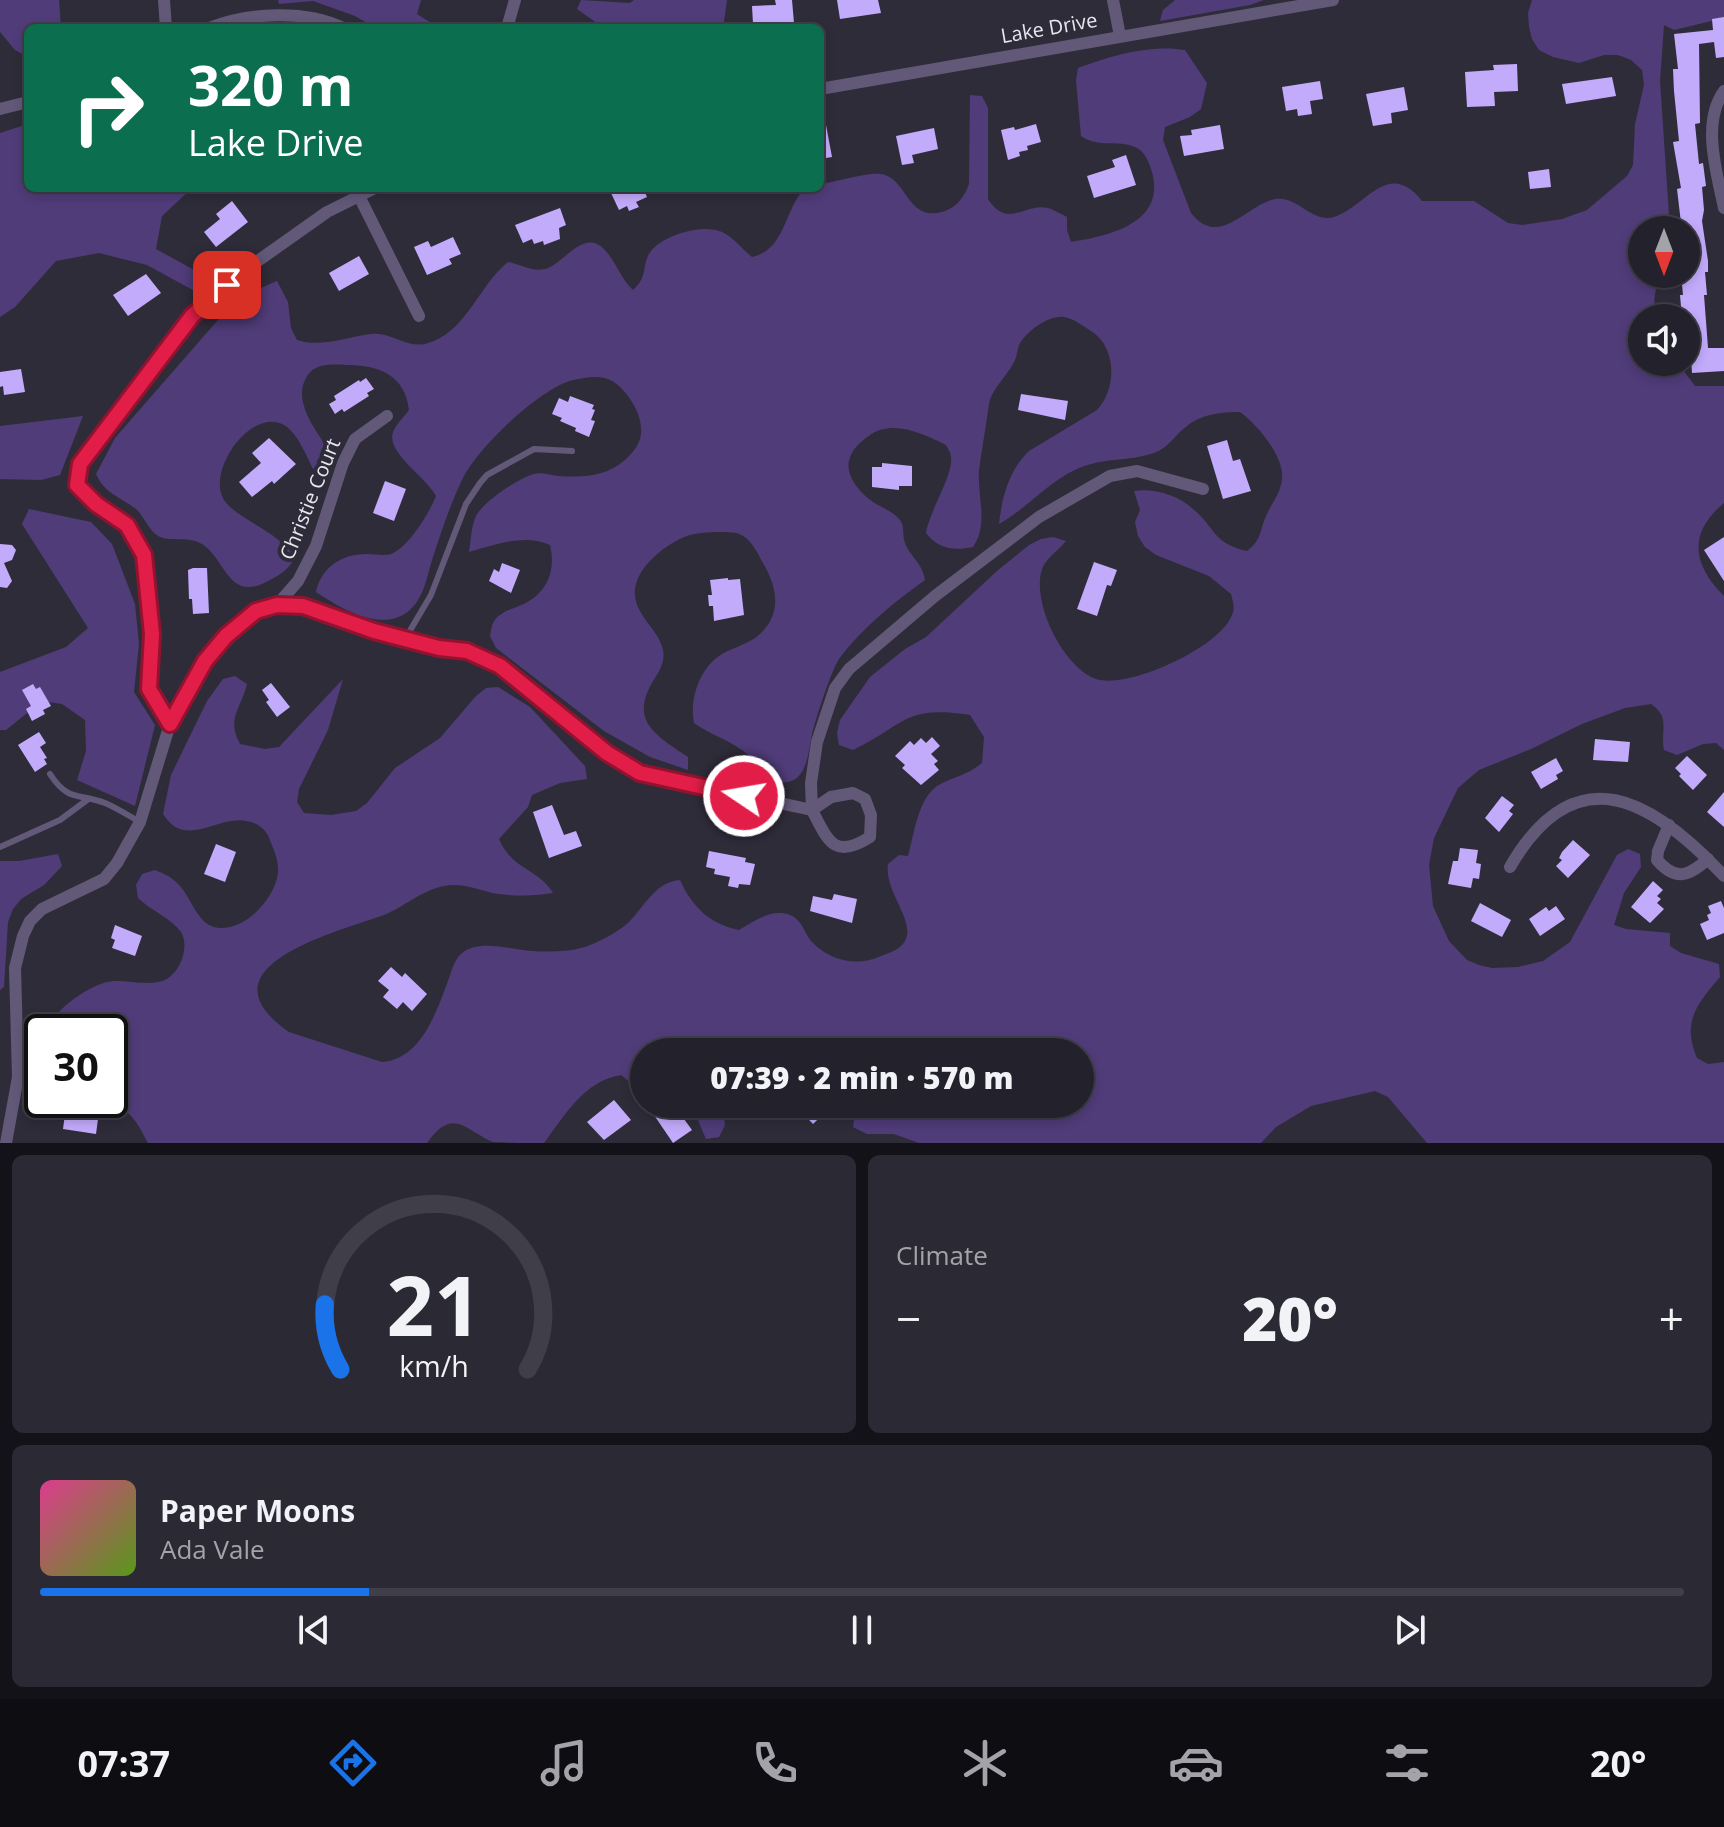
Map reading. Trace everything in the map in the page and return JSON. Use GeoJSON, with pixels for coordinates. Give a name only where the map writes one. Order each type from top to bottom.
{"type":"FeatureCollection","features":[{"type":"Feature","properties":{"kind":"street"},"geometry":{"type":"LineString","coordinates":[[164,0],[166,24]]}},
{"type":"Feature","properties":{"kind":"street"},"geometry":{"type":"LineString","coordinates":[[508,24],[515,0]]}},
{"type":"Feature","properties":{"kind":"street"},"geometry":{"type":"LineString","coordinates":[[1113,0],[1120,36]]}},
{"type":"Feature","properties":{"kind":"street","name":"Lake Drive"},"geometry":{"type":"LineString","coordinates":[[824,88],[1333,0]]}},
{"type":"Feature","properties":{"kind":"street"},"geometry":{"type":"LineString","coordinates":[[228,24],[297,16],[335,24]]}},
{"type":"Feature","properties":{"kind":"street"},"geometry":{"type":"LineString","coordinates":[[1724,91],[1715,111],[1712,137],[1724,208]]}},
{"type":"Feature","properties":{"kind":"street"},"geometry":{"type":"LineString","coordinates":[[0,109],[24,103]]}},
{"type":"Feature","properties":{"kind":"street"},"geometry":{"type":"LineString","coordinates":[[170,724],[149,689],[152,634],[144,555],[127,525],[96,504],[77,485],[80,464],[192,316],[245,270],[327,212],[367,192]]}},
{"type":"Feature","properties":{"kind":"street"},"geometry":{"type":"LineString","coordinates":[[359,196],[419,316]]}},
{"type":"Feature","properties":{"kind":"street","name":"Christie Court"},"geometry":{"type":"LineString","coordinates":[[277,605],[298,581],[316,546],[343,463],[355,439],[387,416]]}},
{"type":"Feature","properties":{"kind":"street"},"geometry":{"type":"LineString","coordinates":[[6,1143],[18,1077],[15,968],[30,921],[42,909],[104,879],[117,863],[140,822],[170,724],[205,661],[226,636],[256,611],[277,605],[303,606],[405,639],[467,651],[500,666],[607,753],[640,773],[812,810],[831,797],[853,793],[865,799],[871,815],[870,837],[853,848],[838,847],[826,837],[812,810],[811,783],[817,742],[835,688],[849,669],[935,596],[1039,517],[1110,476],[1137,471],[1203,489]]}},
{"type":"Feature","properties":{"kind":"street"},"geometry":{"type":"LineString","coordinates":[[1510,867],[1537,827],[1587,798],[1608,798],[1661,818],[1724,876]]}},
{"type":"Feature","properties":{"kind":"street"},"geometry":{"type":"LineString","coordinates":[[1669,825],[1657,860],[1665,869],[1675,874],[1688,874],[1708,859]]}},
{"type":"Feature","properties":{"kind":"lane"},"geometry":{"type":"LineString","coordinates":[[405,639],[431,595],[466,504],[487,475],[534,449],[572,451]]}},
{"type":"Feature","properties":{"kind":"lane"},"geometry":{"type":"LineString","coordinates":[[50,774],[65,792],[109,805],[140,822]]}},
{"type":"Feature","properties":{"kind":"lane"},"geometry":{"type":"LineString","coordinates":[[0,847],[60,820],[87,800]]}},
{"type":"Feature","properties":{"kind":"shaded area"},"geometry":{"type":"Polygon","coordinates":[[[0,0],[59,0],[61,24],[24,24],[24,55],[15,50],[0,32],[0,0]]]}},
{"type":"Feature","properties":{"kind":"shaded area"},"geometry":{"type":"Polygon","coordinates":[[[278,0],[421,0],[417,14],[433,24],[369,24],[313,1],[279,4],[278,0]]]}},
{"type":"Feature","properties":{"kind":"shaded area"},"geometry":{"type":"Polygon","coordinates":[[[581,0],[630,3],[634,0],[727,0],[724,24],[598,24],[577,9],[581,0]]]}},
{"type":"Feature","properties":{"kind":"shaded area"},"geometry":{"type":"Polygon","coordinates":[[[1175,0],[1264,0],[1160,21],[1163,10],[1175,0]]]}},
{"type":"Feature","properties":{"kind":"shaded area"},"geometry":{"type":"Polygon","coordinates":[[[1532,0],[1724,0],[1724,18],[1674,30],[1664,25],[1660,81],[1669,216],[1628,216],[1628,288],[1656,288],[1655,304],[1628,304],[1628,376],[1688,376],[1695,386],[1724,386],[1724,503],[1704,526],[1698,549],[1705,572],[1724,596],[1724,750],[1716,743],[1703,744],[1677,755],[1664,750],[1663,719],[1651,704],[1625,708],[1582,724],[1479,770],[1458,788],[1434,838],[1429,865],[1433,906],[1449,941],[1467,960],[1492,968],[1518,967],[1543,961],[1570,942],[1617,855],[1628,849],[1640,854],[1641,867],[1624,893],[1614,925],[1670,933],[1670,946],[1681,953],[1719,964],[1720,977],[1698,1005],[1691,1034],[1697,1058],[1708,1064],[1724,1062],[1724,1143],[1427,1143],[1388,1097],[1375,1091],[1311,1106],[1276,1127],[1261,1143],[919,1143],[894,1134],[867,1134],[853,1127],[854,1118],[1094,1118],[1094,1038],[630,1038],[630,1082],[621,1075],[596,1084],[576,1101],[544,1143],[493,1142],[467,1127],[452,1123],[436,1132],[427,1143],[148,1143],[128,1114],[128,1014],[57,1014],[74,999],[106,982],[159,982],[170,977],[179,966],[184,952],[184,938],[172,922],[138,898],[136,885],[142,874],[155,870],[171,878],[182,888],[205,922],[220,928],[249,918],[265,902],[276,883],[278,865],[269,837],[262,828],[249,821],[236,820],[185,830],[173,826],[163,814],[171,775],[207,701],[223,679],[235,676],[247,684],[234,720],[240,744],[265,749],[279,747],[343,679],[328,730],[299,789],[297,802],[304,813],[331,815],[356,811],[367,803],[395,768],[440,738],[486,688],[498,687],[530,707],[585,766],[587,779],[560,783],[532,795],[528,807],[499,839],[511,857],[553,893],[512,895],[465,886],[444,886],[428,891],[384,915],[309,942],[265,971],[258,989],[264,1009],[289,1032],[382,1062],[396,1059],[417,1043],[432,1020],[455,963],[468,949],[495,946],[551,952],[587,946],[630,921],[658,889],[680,880],[703,913],[729,927],[739,930],[763,916],[783,913],[794,917],[813,943],[836,958],[863,961],[898,948],[906,939],[907,931],[890,884],[888,864],[899,855],[908,856],[918,818],[931,792],[982,763],[984,737],[970,715],[931,713],[907,719],[853,750],[839,745],[837,733],[840,720],[870,677],[905,649],[926,637],[1029,545],[1053,537],[1066,541],[1042,569],[1041,598],[1052,632],[1072,661],[1096,679],[1110,681],[1151,672],[1173,662],[1213,638],[1226,625],[1233,612],[1233,600],[1231,594],[1209,576],[1156,555],[1145,547],[1138,536],[1135,522],[1140,510],[1134,491],[1173,496],[1187,504],[1227,544],[1247,551],[1258,538],[1281,484],[1279,461],[1262,433],[1240,412],[1219,413],[1193,422],[1154,453],[1094,463],[1075,470],[999,524],[1008,484],[1022,458],[1097,410],[1104,401],[1111,380],[1110,357],[1100,338],[1067,318],[1058,317],[1045,322],[1022,340],[1014,362],[990,399],[979,470],[980,529],[973,547],[947,548],[926,533],[951,464],[946,445],[908,430],[888,428],[870,435],[854,450],[848,466],[854,483],[869,499],[900,520],[905,543],[925,580],[879,616],[839,659],[820,706],[807,759],[795,779],[788,782],[772,780],[742,750],[694,723],[693,704],[702,675],[722,654],[755,638],[774,613],[772,583],[752,545],[736,533],[692,535],[669,545],[644,568],[635,586],[635,596],[661,643],[663,654],[661,668],[647,693],[645,715],[655,733],[688,757],[688,770],[650,757],[604,731],[496,648],[490,636],[492,625],[503,613],[532,599],[544,587],[551,571],[550,545],[520,540],[469,552],[476,516],[511,485],[537,473],[568,477],[597,474],[623,462],[634,450],[641,434],[638,414],[623,391],[608,379],[585,378],[559,385],[510,421],[481,452],[469,467],[454,498],[421,594],[412,608],[395,618],[371,619],[316,592],[327,569],[341,560],[366,554],[388,555],[398,550],[418,529],[436,496],[395,448],[393,432],[409,410],[402,388],[380,370],[359,365],[327,365],[316,368],[308,375],[302,390],[303,401],[311,423],[328,449],[324,462],[313,469],[292,432],[282,424],[270,422],[257,425],[246,433],[227,457],[220,484],[227,504],[278,539],[295,558],[283,572],[268,581],[244,587],[236,583],[202,544],[160,537],[136,509],[104,486],[96,474],[115,438],[237,298],[277,281],[288,302],[291,328],[297,340],[324,342],[378,334],[418,345],[439,339],[451,330],[508,262],[531,269],[545,269],[581,245],[596,244],[604,249],[633,290],[641,280],[651,251],[665,240],[684,232],[714,230],[730,237],[752,257],[763,253],[778,238],[802,192],[824,192],[824,183],[868,174],[890,177],[923,211],[945,211],[960,200],[969,184],[970,95],[982,96],[988,108],[988,199],[995,208],[1010,214],[1040,207],[1053,210],[1067,217],[1071,242],[1102,236],[1131,224],[1143,215],[1151,204],[1154,189],[1152,172],[1144,154],[1135,147],[1095,142],[1081,136],[1076,80],[1078,68],[1117,55],[1159,49],[1185,50],[1207,83],[1201,109],[1165,127],[1163,140],[1191,213],[1201,223],[1211,227],[1221,226],[1260,205],[1280,199],[1318,216],[1334,217],[1377,189],[1398,184],[1410,189],[1422,201],[1474,201],[1508,223],[1522,225],[1562,219],[1587,210],[1627,176],[1633,165],[1635,124],[1644,85],[1642,70],[1631,60],[1618,55],[1604,55],[1579,63],[1553,57],[1539,50],[1529,27],[1528,13],[1532,0]]]}},
{"type":"Feature","properties":{"kind":"shaded area"},"geometry":{"type":"Polygon","coordinates":[[[24,125],[24,192],[188,192],[162,216],[156,249],[214,281],[200,294],[147,265],[99,253],[56,261],[15,307],[0,317],[0,133],[24,125]]]}},
{"type":"Feature","properties":{"kind":"shaded area"},"geometry":{"type":"Polygon","coordinates":[[[83,416],[60,475],[41,480],[0,479],[0,426],[83,416]]]}},
{"type":"Feature","properties":{"kind":"shaded area"},"geometry":{"type":"Polygon","coordinates":[[[29,509],[91,522],[112,544],[135,604],[139,644],[134,692],[155,725],[135,806],[77,780],[86,751],[85,720],[62,704],[42,701],[6,730],[0,730],[0,672],[66,647],[88,628],[22,524],[29,509]]]}},
{"type":"Feature","properties":{"kind":"shaded area"},"geometry":{"type":"Polygon","coordinates":[[[58,854],[62,866],[44,885],[21,899],[13,909],[8,922],[4,987],[0,990],[0,861],[58,854]]]}},
{"type":"Feature","properties":{"kind":"shaded area"},"geometry":{"type":"Polygon","coordinates":[[[697,1118],[724,1118],[725,1125],[719,1137],[706,1139],[697,1118]]]}},
{"type":"Feature","properties":{"kind":"building"},"geometry":{"type":"Polygon","coordinates":[[[775,0],[792,0],[794,23],[753,24],[752,6],[776,5],[775,0]]]}},
{"type":"Feature","properties":{"kind":"building"},"geometry":{"type":"Polygon","coordinates":[[[837,0],[878,0],[881,13],[840,19],[837,0]]]}},
{"type":"Feature","properties":{"kind":"building"},"geometry":{"type":"Polygon","coordinates":[[[1724,17],[1724,57],[1716,58],[1714,42],[1699,44],[1700,123],[1695,124],[1699,164],[1703,163],[1706,186],[1702,187],[1702,221],[1708,261],[1708,272],[1705,272],[1707,295],[1704,295],[1708,348],[1724,348],[1724,371],[1700,372],[1700,304],[1681,304],[1680,295],[1683,295],[1682,288],[1700,288],[1700,216],[1680,216],[1677,189],[1681,188],[1673,142],[1679,141],[1674,91],[1673,69],[1678,69],[1674,34],[1713,30],[1712,19],[1724,17]]]}},
{"type":"Feature","properties":{"kind":"building"},"geometry":{"type":"Polygon","coordinates":[[[1517,64],[1518,91],[1494,92],[1495,106],[1467,107],[1465,72],[1494,70],[1493,65],[1517,64]]]}},
{"type":"Feature","properties":{"kind":"building"},"geometry":{"type":"Polygon","coordinates":[[[1612,77],[1616,96],[1566,104],[1562,84],[1612,77]]]}},
{"type":"Feature","properties":{"kind":"building"},"geometry":{"type":"Polygon","coordinates":[[[1320,81],[1323,99],[1310,101],[1312,114],[1298,116],[1297,109],[1286,111],[1282,87],[1320,81]]]}},
{"type":"Feature","properties":{"kind":"building"},"geometry":{"type":"Polygon","coordinates":[[[1404,87],[1408,110],[1391,113],[1392,123],[1373,126],[1366,94],[1404,87]]]}},
{"type":"Feature","properties":{"kind":"building"},"geometry":{"type":"Polygon","coordinates":[[[1036,124],[1041,142],[1027,146],[1028,150],[1019,152],[1020,156],[1008,160],[1001,130],[1036,124]]]}},
{"type":"Feature","properties":{"kind":"building"},"geometry":{"type":"Polygon","coordinates":[[[824,125],[826,125],[832,157],[824,158],[824,125]]]}},
{"type":"Feature","properties":{"kind":"building"},"geometry":{"type":"Polygon","coordinates":[[[1220,125],[1224,149],[1184,156],[1180,136],[1192,135],[1191,130],[1220,125]]]}},
{"type":"Feature","properties":{"kind":"building"},"geometry":{"type":"Polygon","coordinates":[[[934,128],[938,149],[912,155],[914,163],[902,165],[896,136],[934,128]]]}},
{"type":"Feature","properties":{"kind":"building"},"geometry":{"type":"Polygon","coordinates":[[[1126,155],[1136,185],[1094,198],[1087,176],[1115,167],[1112,160],[1126,155]]]}},
{"type":"Feature","properties":{"kind":"building"},"geometry":{"type":"Polygon","coordinates":[[[1549,169],[1551,187],[1530,189],[1528,172],[1549,169]]]}},
{"type":"Feature","properties":{"kind":"building"},"geometry":{"type":"Polygon","coordinates":[[[645,192],[647,197],[636,202],[639,207],[629,211],[627,206],[619,210],[611,193],[645,192]]]}},
{"type":"Feature","properties":{"kind":"building"},"geometry":{"type":"Polygon","coordinates":[[[232,201],[248,222],[216,247],[204,232],[220,219],[216,214],[232,201]]]}},
{"type":"Feature","properties":{"kind":"building"},"geometry":{"type":"Polygon","coordinates":[[[560,208],[566,225],[559,228],[560,239],[544,245],[543,241],[534,244],[532,239],[523,243],[515,225],[560,208]]]}},
{"type":"Feature","properties":{"kind":"building"},"geometry":{"type":"Polygon","coordinates":[[[453,237],[461,254],[449,259],[452,264],[427,275],[414,247],[428,241],[431,247],[453,237]]]}},
{"type":"Feature","properties":{"kind":"building"},"geometry":{"type":"Polygon","coordinates":[[[359,256],[369,274],[339,291],[329,273],[359,256]]]}},
{"type":"Feature","properties":{"kind":"building"},"geometry":{"type":"Polygon","coordinates":[[[146,274],[161,293],[128,316],[113,295],[146,274]]]}},
{"type":"Feature","properties":{"kind":"building"},"geometry":{"type":"Polygon","coordinates":[[[21,369],[25,392],[4,395],[3,386],[0,387],[0,372],[21,369]]]}},
{"type":"Feature","properties":{"kind":"building"},"geometry":{"type":"Polygon","coordinates":[[[366,378],[374,389],[367,393],[369,396],[344,412],[342,409],[335,414],[329,404],[336,400],[334,396],[366,378]]]}},
{"type":"Feature","properties":{"kind":"building"},"geometry":{"type":"Polygon","coordinates":[[[1021,394],[1068,401],[1065,420],[1018,410],[1021,394]]]}},
{"type":"Feature","properties":{"kind":"building"},"geometry":{"type":"Polygon","coordinates":[[[570,396],[594,405],[591,420],[595,421],[589,437],[552,414],[559,398],[568,402],[570,396]]]}},
{"type":"Feature","properties":{"kind":"building"},"geometry":{"type":"Polygon","coordinates":[[[269,438],[296,464],[274,484],[272,481],[252,497],[239,482],[261,463],[252,453],[269,438]]]}},
{"type":"Feature","properties":{"kind":"building"},"geometry":{"type":"Polygon","coordinates":[[[1227,440],[1233,461],[1240,459],[1251,491],[1223,499],[1207,446],[1227,440]]]}},
{"type":"Feature","properties":{"kind":"building"},"geometry":{"type":"Polygon","coordinates":[[[882,463],[912,466],[912,486],[899,486],[899,490],[872,487],[872,467],[882,467],[882,463]]]}},
{"type":"Feature","properties":{"kind":"building"},"geometry":{"type":"Polygon","coordinates":[[[385,481],[406,489],[394,521],[373,513],[385,481]]]}},
{"type":"Feature","properties":{"kind":"building"},"geometry":{"type":"Polygon","coordinates":[[[1724,537],[1724,581],[1704,550],[1724,537]]]}},
{"type":"Feature","properties":{"kind":"building"},"geometry":{"type":"Polygon","coordinates":[[[0,544],[12,545],[16,550],[12,560],[4,563],[12,581],[7,588],[0,587],[0,544]]]}},
{"type":"Feature","properties":{"kind":"building"},"geometry":{"type":"Polygon","coordinates":[[[1094,562],[1117,570],[1111,586],[1107,585],[1097,616],[1077,609],[1094,562]]]}},
{"type":"Feature","properties":{"kind":"building"},"geometry":{"type":"Polygon","coordinates":[[[502,563],[520,570],[511,593],[489,581],[494,569],[499,572],[502,563]]]}},
{"type":"Feature","properties":{"kind":"building"},"geometry":{"type":"Polygon","coordinates":[[[207,568],[209,613],[193,614],[188,570],[207,568]]]}},
{"type":"Feature","properties":{"kind":"building"},"geometry":{"type":"Polygon","coordinates":[[[740,579],[744,615],[714,621],[713,606],[709,606],[708,595],[712,595],[710,580],[740,579]]]}},
{"type":"Feature","properties":{"kind":"building"},"geometry":{"type":"Polygon","coordinates":[[[271,683],[290,707],[277,717],[262,690],[271,683]]]}},
{"type":"Feature","properties":{"kind":"building"},"geometry":{"type":"Polygon","coordinates":[[[33,684],[36,689],[40,687],[51,706],[43,710],[45,714],[32,721],[26,709],[31,706],[22,690],[33,684]]]}},
{"type":"Feature","properties":{"kind":"building"},"geometry":{"type":"Polygon","coordinates":[[[39,732],[46,743],[40,747],[47,764],[35,772],[18,745],[39,732]]]}},
{"type":"Feature","properties":{"kind":"building"},"geometry":{"type":"Polygon","coordinates":[[[932,737],[940,746],[931,754],[938,761],[934,764],[939,770],[921,785],[902,768],[905,765],[895,756],[910,741],[914,745],[921,738],[926,743],[932,737]]]}},
{"type":"Feature","properties":{"kind":"building"},"geometry":{"type":"Polygon","coordinates":[[[1595,739],[1630,742],[1628,762],[1593,760],[1595,739]]]}},
{"type":"Feature","properties":{"kind":"building"},"geometry":{"type":"Polygon","coordinates":[[[1687,756],[1707,775],[1693,790],[1675,768],[1687,756]]]}},
{"type":"Feature","properties":{"kind":"building"},"geometry":{"type":"Polygon","coordinates":[[[1556,758],[1563,771],[1556,775],[1558,779],[1541,789],[1531,772],[1556,758]]]}},
{"type":"Feature","properties":{"kind":"building"},"geometry":{"type":"Polygon","coordinates":[[[1724,792],[1724,827],[1707,812],[1724,792]]]}},
{"type":"Feature","properties":{"kind":"building"},"geometry":{"type":"Polygon","coordinates":[[[1502,796],[1514,805],[1509,811],[1513,814],[1499,832],[1485,818],[1502,796]]]}},
{"type":"Feature","properties":{"kind":"building"},"geometry":{"type":"Polygon","coordinates":[[[552,805],[564,835],[576,831],[582,846],[549,858],[533,812],[552,805]]]}},
{"type":"Feature","properties":{"kind":"building"},"geometry":{"type":"Polygon","coordinates":[[[1573,840],[1590,855],[1568,878],[1556,866],[1562,860],[1559,858],[1562,852],[1573,840]]]}},
{"type":"Feature","properties":{"kind":"building"},"geometry":{"type":"Polygon","coordinates":[[[216,844],[236,852],[225,882],[204,874],[216,844]]]}},
{"type":"Feature","properties":{"kind":"building"},"geometry":{"type":"Polygon","coordinates":[[[1460,848],[1478,850],[1476,863],[1481,864],[1479,879],[1473,878],[1471,888],[1448,884],[1453,861],[1458,861],[1460,848]]]}},
{"type":"Feature","properties":{"kind":"building"},"geometry":{"type":"Polygon","coordinates":[[[709,851],[746,858],[745,862],[755,864],[750,885],[739,884],[738,888],[728,886],[730,877],[714,874],[715,869],[706,867],[709,851]]]}},
{"type":"Feature","properties":{"kind":"building"},"geometry":{"type":"Polygon","coordinates":[[[1653,881],[1663,890],[1657,896],[1661,899],[1657,903],[1664,909],[1650,923],[1631,907],[1653,881]]]}},
{"type":"Feature","properties":{"kind":"building"},"geometry":{"type":"Polygon","coordinates":[[[834,894],[857,899],[852,923],[810,911],[813,896],[832,900],[834,894]]]}},
{"type":"Feature","properties":{"kind":"building"},"geometry":{"type":"Polygon","coordinates":[[[1721,901],[1724,933],[1707,940],[1700,924],[1709,920],[1707,915],[1711,913],[1708,906],[1721,901]]]}},
{"type":"Feature","properties":{"kind":"building"},"geometry":{"type":"Polygon","coordinates":[[[1480,903],[1511,920],[1502,937],[1471,921],[1480,903]]]}},
{"type":"Feature","properties":{"kind":"building"},"geometry":{"type":"Polygon","coordinates":[[[1556,906],[1565,919],[1540,936],[1529,919],[1546,907],[1549,911],[1556,906]]]}},
{"type":"Feature","properties":{"kind":"building"},"geometry":{"type":"Polygon","coordinates":[[[115,925],[142,936],[135,956],[112,948],[115,925]]]}},
{"type":"Feature","properties":{"kind":"building"},"geometry":{"type":"Polygon","coordinates":[[[391,967],[402,977],[405,973],[427,994],[412,1011],[403,1002],[397,1009],[383,997],[389,990],[378,981],[391,967]]]}},
{"type":"Feature","properties":{"kind":"building"},"geometry":{"type":"Polygon","coordinates":[[[614,1100],[631,1120],[604,1140],[587,1122],[614,1100]]]}},
{"type":"Feature","properties":{"kind":"building"},"geometry":{"type":"Polygon","coordinates":[[[64,1118],[98,1119],[96,1134],[63,1129],[64,1118]]]}},
{"type":"Feature","properties":{"kind":"building"},"geometry":{"type":"Polygon","coordinates":[[[656,1118],[683,1118],[692,1130],[673,1143],[656,1118]]]}},
{"type":"Feature","properties":{"kind":"route"},"geometry":{"type":"LineString","coordinates":[[227,285],[192,316],[80,464],[77,485],[96,504],[127,525],[144,555],[152,634],[149,689],[170,724],[205,661],[226,636],[256,611],[277,605],[303,606],[374,631],[439,648],[467,651],[500,666],[580,733],[640,773],[744,796]]}}]}
